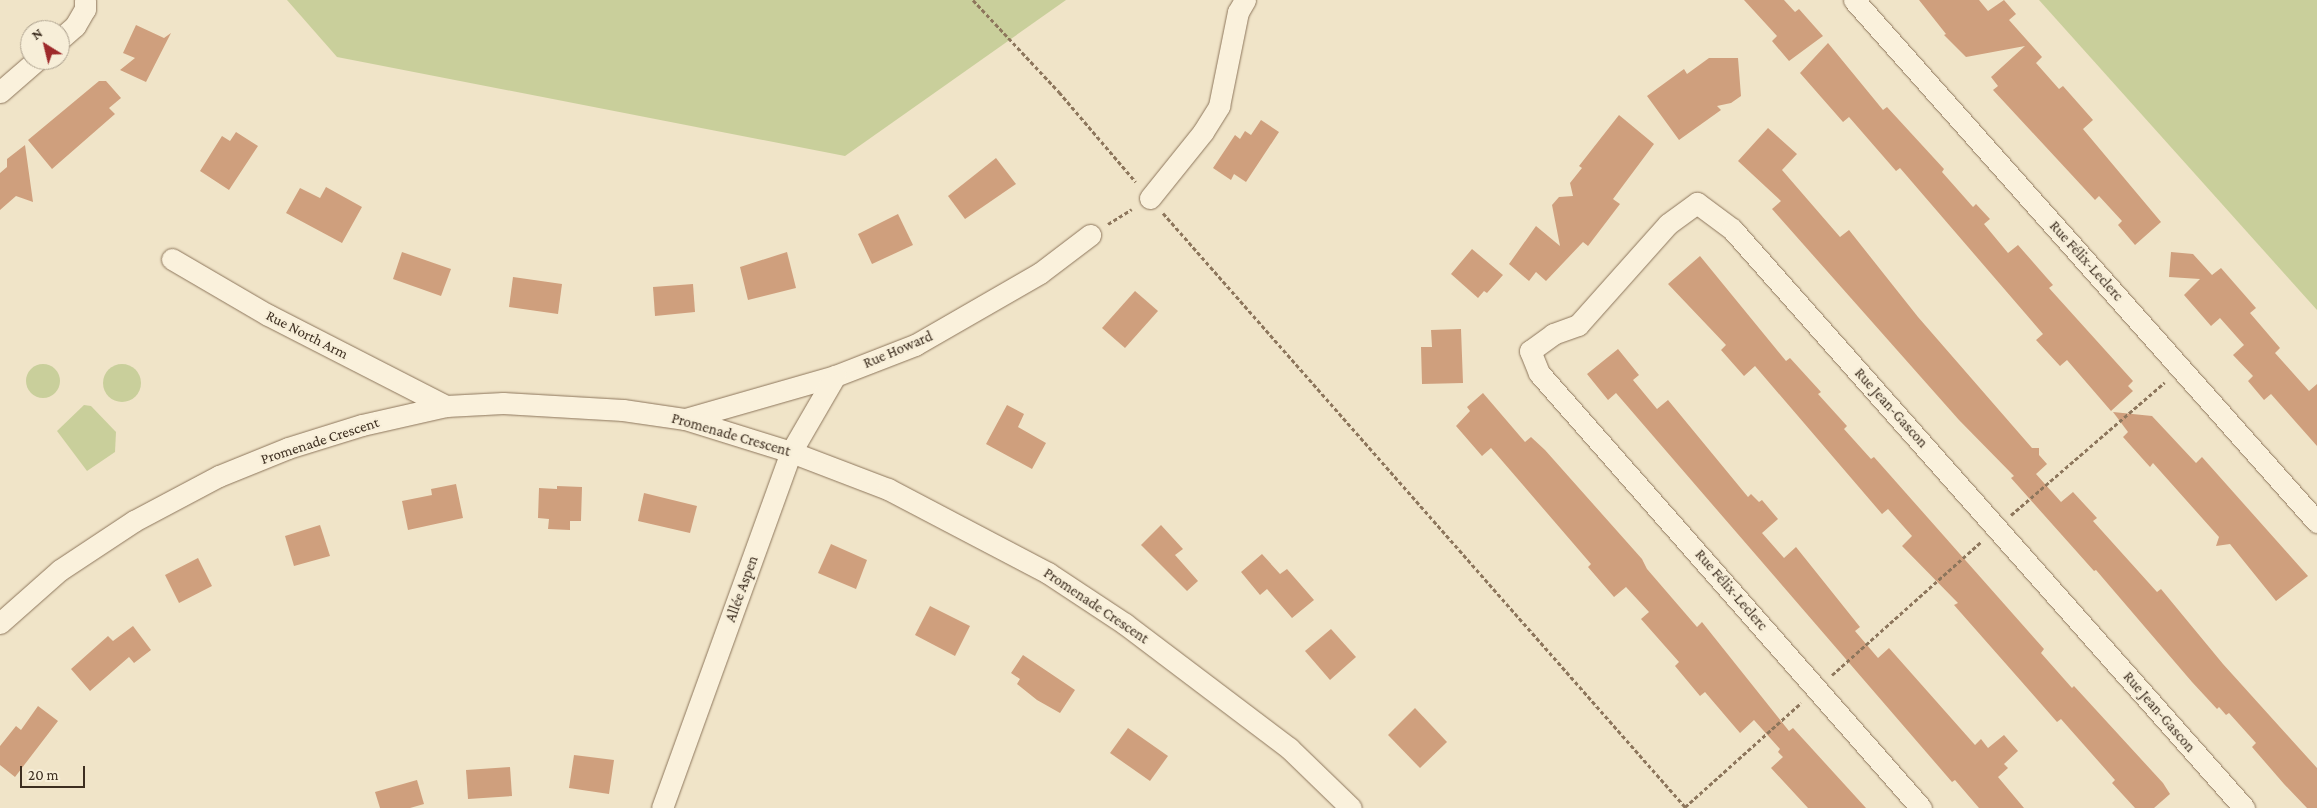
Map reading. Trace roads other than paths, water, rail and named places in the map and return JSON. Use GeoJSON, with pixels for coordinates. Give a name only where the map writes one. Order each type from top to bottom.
{"type":"FeatureCollection","features":[{"type":"Feature","properties":{"kind":"street"},"geometry":{"type":"LineString","coordinates":[[70,30],[75,26],[85,9],[84,0]]}},
{"type":"Feature","properties":{"kind":"street"},"geometry":{"type":"LineString","coordinates":[[1150,198],[1203,132],[1219,106],[1238,12],[1246,0]]}},
{"type":"Feature","properties":{"kind":"street","name":"Rue Félix-Leclerc"},"geometry":{"type":"LineString","coordinates":[[1854,0],[2317,522]]}},
{"type":"Feature","properties":{"kind":"street"},"geometry":{"type":"LineString","coordinates":[[0,92],[25,70]]}},
{"type":"Feature","properties":{"kind":"street","name":"Rue Jean-Gascon"},"geometry":{"type":"LineString","coordinates":[[1539,374],[1530,351],[1553,334],[1578,325],[1668,224],[1697,203],[1732,229],[2244,808]]}},
{"type":"Feature","properties":{"kind":"street","name":"Rue Howard"},"geometry":{"type":"LineString","coordinates":[[685,419],[835,376],[915,346],[1040,273],[1090,235]]}},
{"type":"Feature","properties":{"kind":"street","name":"Rue North Arm"},"geometry":{"type":"LineString","coordinates":[[172,258],[268,315],[446,406]]}},
{"type":"Feature","properties":{"kind":"street","name":"Rue Félix-Leclerc"},"geometry":{"type":"LineString","coordinates":[[1539,374],[1921,808]]}},
{"type":"Feature","properties":{"kind":"street","name":"Allée Aspen"},"geometry":{"type":"LineString","coordinates":[[662,808],[791,452],[835,376]]}},
{"type":"Feature","properties":{"kind":"street","name":"Promenade Crescent"},"geometry":{"type":"LineString","coordinates":[[0,622],[60,570],[134,521],[219,476],[288,448],[362,425],[446,406],[503,403],[623,410],[685,419],[791,452],[888,489],[1048,573],[1125,624],[1289,748],[1351,808]]}}]}
